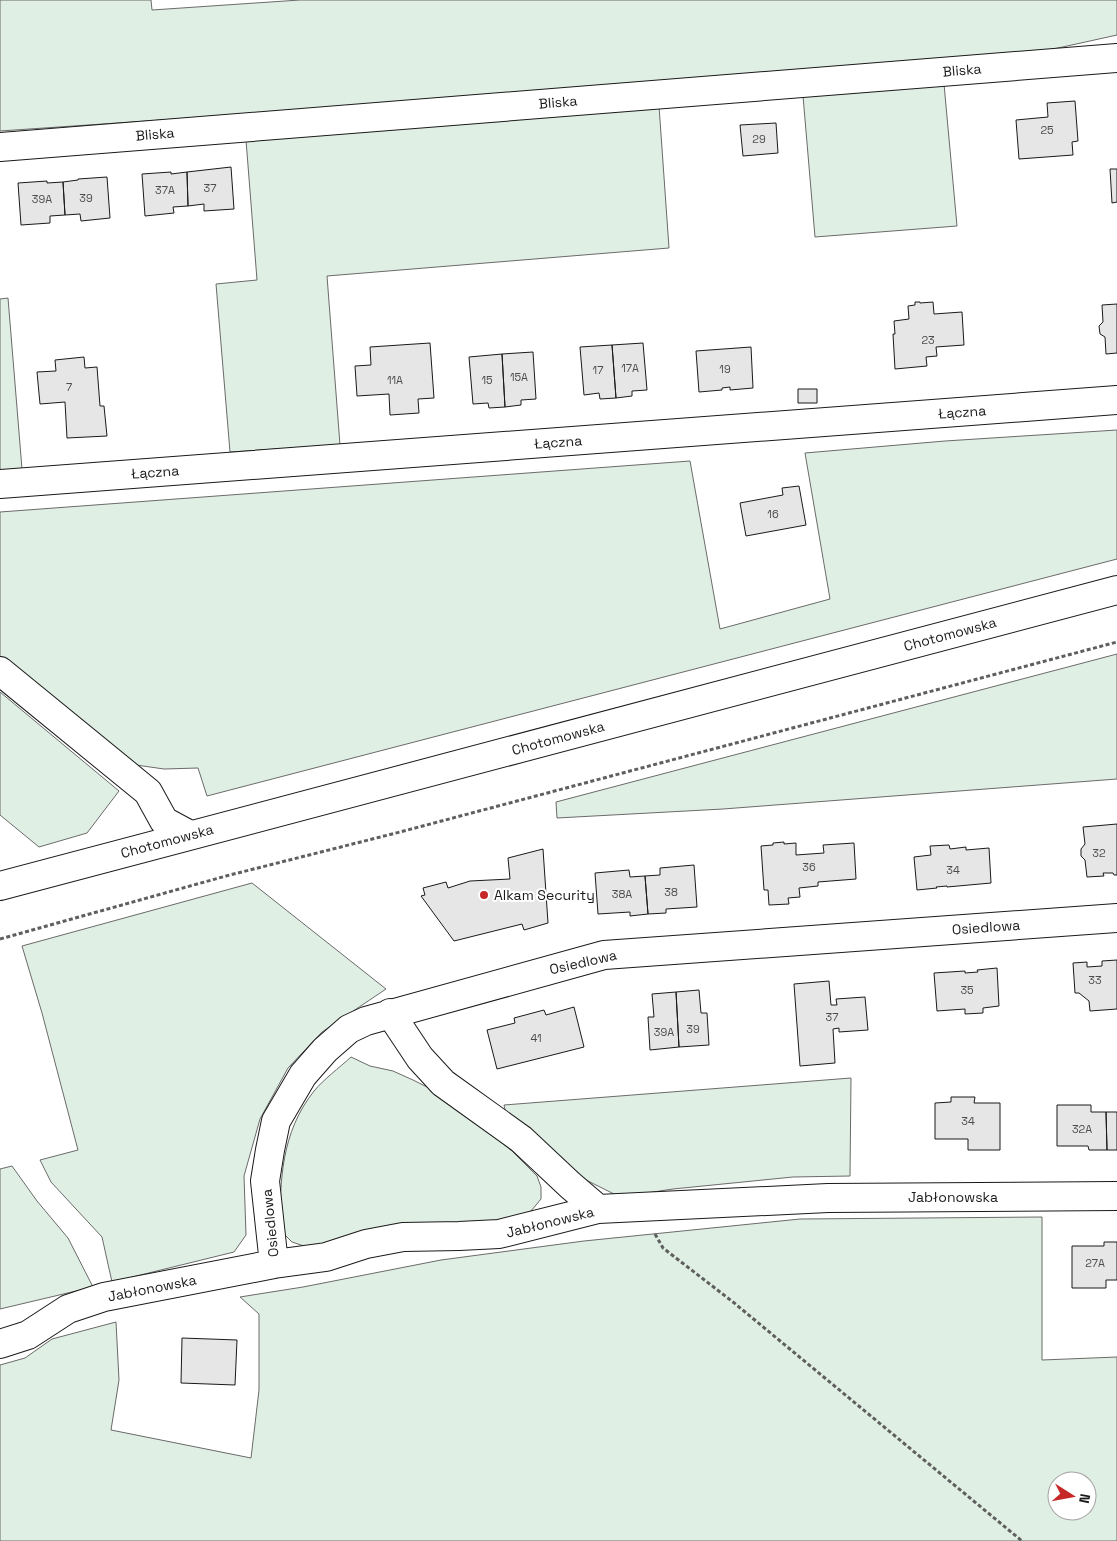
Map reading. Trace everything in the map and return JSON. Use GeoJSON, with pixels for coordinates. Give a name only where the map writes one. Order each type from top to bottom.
{"type":"FeatureCollection","features":[{"type":"Feature","properties":{"kind":"street","name":"Bliska"},"geometry":{"type":"LineString","coordinates":[[0,147],[1117,58]]}},
{"type":"Feature","properties":{"kind":"street","name":"Łączna"},"geometry":{"type":"LineString","coordinates":[[0,484],[1117,400]]}},
{"type":"Feature","properties":{"kind":"street","name":"Chotomowska"},"geometry":{"type":"LineString","coordinates":[[0,886],[1117,590]]}},
{"type":"Feature","properties":{"kind":"street"},"geometry":{"type":"LineString","coordinates":[[0,670],[148,792],[164,821],[190,835]]}},
{"type":"Feature","properties":{"kind":"street","name":"Osiedlowa"},"geometry":{"type":"LineString","coordinates":[[274,1264],[265,1181],[276,1121],[303,1075],[325,1050],[349,1029],[366,1021],[604,955],[1117,918]]}},
{"type":"Feature","properties":{"kind":"street"},"geometry":{"type":"LineString","coordinates":[[390,1014],[420,1058],[443,1083],[521,1139],[570,1186],[598,1209]]}},
{"type":"Feature","properties":{"kind":"street","name":"Jabłonowska"},"geometry":{"type":"LineString","coordinates":[[0,1344],[28,1335],[68,1309],[104,1297],[274,1264],[326,1258],[366,1244],[403,1237],[499,1234],[598,1209],[828,1198],[1117,1196]]}},
{"type":"Feature","properties":{"kind":"path"},"geometry":{"type":"LineString","coordinates":[[0,939],[226,876],[400,832],[1117,642]]}},
{"type":"Feature","properties":{"kind":"path"},"geometry":{"type":"LineString","coordinates":[[638,1207],[663,1248],[733,1302],[1022,1541]]}},
{"type":"Feature","properties":{"kind":"green space"},"geometry":{"type":"Polygon","coordinates":[[[0,0],[151,0],[152,10],[300,0],[1117,0],[1117,35],[1049,50],[235,115],[0,131],[0,0]]]}},
{"type":"Feature","properties":{"kind":"green space"},"geometry":{"type":"Polygon","coordinates":[[[944,84],[957,226],[815,237],[803,96],[944,84]]]}},
{"type":"Feature","properties":{"kind":"green space"},"geometry":{"type":"Polygon","coordinates":[[[659,106],[669,248],[327,276],[340,445],[230,452],[216,284],[257,280],[246,140],[659,106]]]}},
{"type":"Feature","properties":{"kind":"green space"},"geometry":{"type":"Polygon","coordinates":[[[8,298],[22,469],[0,472],[0,299],[8,298]]]}},
{"type":"Feature","properties":{"kind":"green space"},"geometry":{"type":"Polygon","coordinates":[[[1117,430],[1117,559],[207,796],[198,768],[164,769],[136,765],[0,657],[0,512],[690,461],[720,629],[830,599],[805,453],[945,441],[1117,430]]]}},
{"type":"Feature","properties":{"kind":"green space"},"geometry":{"type":"Polygon","coordinates":[[[1117,654],[1117,779],[723,809],[557,818],[556,802],[1117,654]]]}},
{"type":"Feature","properties":{"kind":"green space"},"geometry":{"type":"Polygon","coordinates":[[[0,692],[119,791],[87,833],[39,847],[0,815],[0,692]]]}},
{"type":"Feature","properties":{"kind":"green space"},"geometry":{"type":"Polygon","coordinates":[[[252,883],[386,989],[322,1032],[288,1068],[260,1119],[244,1176],[246,1235],[234,1252],[112,1282],[102,1237],[51,1182],[40,1160],[78,1150],[42,1013],[22,946],[252,883]]]}},
{"type":"Feature","properties":{"kind":"green space"},"geometry":{"type":"Polygon","coordinates":[[[351,1057],[370,1066],[393,1071],[439,1093],[512,1151],[537,1176],[541,1187],[541,1199],[531,1211],[512,1219],[313,1249],[292,1242],[280,1230],[282,1175],[289,1140],[303,1107],[314,1091],[351,1057]]]}},
{"type":"Feature","properties":{"kind":"green space"},"geometry":{"type":"Polygon","coordinates":[[[851,1078],[850,1176],[793,1177],[673,1189],[620,1197],[578,1176],[507,1118],[504,1105],[851,1078]]]}},
{"type":"Feature","properties":{"kind":"green space"},"geometry":{"type":"Polygon","coordinates":[[[12,1166],[37,1201],[68,1238],[93,1287],[0,1309],[0,1169],[12,1166]]]}},
{"type":"Feature","properties":{"kind":"green space"},"geometry":{"type":"Polygon","coordinates":[[[1042,1217],[1042,1360],[1117,1357],[1117,1541],[0,1541],[0,1365],[25,1358],[52,1339],[116,1322],[119,1380],[111,1430],[251,1458],[259,1390],[259,1314],[240,1297],[303,1287],[441,1260],[584,1241],[800,1219],[1042,1217]]]}},
{"type":"Feature","properties":{"kind":"building"},"geometry":{"type":"Polygon","coordinates":[[[1075,101],[1078,141],[1072,142],[1073,155],[1019,159],[1016,120],[1048,117],[1047,103],[1075,101]]]}},
{"type":"Feature","properties":{"kind":"building"},"geometry":{"type":"Polygon","coordinates":[[[776,123],[778,153],[743,156],[740,125],[776,123]]]}},
{"type":"Feature","properties":{"kind":"building"},"geometry":{"type":"Polygon","coordinates":[[[231,167],[234,209],[204,211],[204,204],[188,206],[187,172],[231,167]]]}},
{"type":"Feature","properties":{"kind":"building"},"geometry":{"type":"Polygon","coordinates":[[[1110,169],[1117,169],[1117,202],[1112,203],[1110,169]]]}},
{"type":"Feature","properties":{"kind":"building"},"geometry":{"type":"Polygon","coordinates":[[[171,172],[171,174],[187,172],[188,206],[173,207],[174,213],[145,216],[142,174],[171,172]]]}},
{"type":"Feature","properties":{"kind":"building"},"geometry":{"type":"Polygon","coordinates":[[[107,177],[110,218],[81,221],[80,214],[65,215],[63,182],[107,177]]]}},
{"type":"Feature","properties":{"kind":"building"},"geometry":{"type":"Polygon","coordinates":[[[47,181],[47,183],[63,182],[65,215],[50,216],[50,223],[21,225],[18,183],[47,181]]]}},
{"type":"Feature","properties":{"kind":"building"},"geometry":{"type":"Polygon","coordinates":[[[915,302],[933,302],[934,314],[962,312],[964,345],[936,347],[937,356],[926,357],[927,366],[895,369],[894,321],[909,319],[908,306],[915,305],[915,302]]]}},
{"type":"Feature","properties":{"kind":"building"},"geometry":{"type":"Polygon","coordinates":[[[1117,304],[1117,353],[1106,354],[1105,337],[1100,334],[1099,326],[1103,322],[1102,305],[1117,304]]]}},
{"type":"Feature","properties":{"kind":"building"},"geometry":{"type":"Polygon","coordinates":[[[430,343],[434,398],[418,399],[419,413],[390,415],[389,394],[357,396],[355,366],[371,365],[370,347],[430,343]]]}},
{"type":"Feature","properties":{"kind":"building"},"geometry":{"type":"Polygon","coordinates":[[[643,343],[647,390],[632,391],[632,396],[616,398],[612,345],[643,343]]]}},
{"type":"Feature","properties":{"kind":"building"},"geometry":{"type":"Polygon","coordinates":[[[612,345],[616,398],[600,399],[599,393],[584,395],[580,347],[612,345]]]}},
{"type":"Feature","properties":{"kind":"building"},"geometry":{"type":"Polygon","coordinates":[[[751,347],[753,388],[730,390],[730,387],[722,388],[722,390],[699,392],[696,351],[751,347]]]}},
{"type":"Feature","properties":{"kind":"building"},"geometry":{"type":"Polygon","coordinates":[[[533,352],[536,399],[521,400],[521,405],[505,407],[502,354],[533,352]]]}},
{"type":"Feature","properties":{"kind":"building"},"geometry":{"type":"Polygon","coordinates":[[[502,354],[505,407],[489,408],[488,403],[473,404],[469,357],[502,354]]]}},
{"type":"Feature","properties":{"kind":"building"},"geometry":{"type":"Polygon","coordinates":[[[84,357],[85,368],[97,367],[100,406],[104,406],[107,436],[67,438],[65,402],[40,404],[37,372],[56,371],[55,360],[84,357]]]}},
{"type":"Feature","properties":{"kind":"building"},"geometry":{"type":"Polygon","coordinates":[[[798,389],[817,389],[817,403],[798,403],[798,389]]]}},
{"type":"Feature","properties":{"kind":"building"},"geometry":{"type":"Polygon","coordinates":[[[799,486],[806,525],[746,536],[740,503],[783,495],[782,488],[799,486]]]}},
{"type":"Feature","properties":{"kind":"building"},"geometry":{"type":"Polygon","coordinates":[[[1117,824],[1117,875],[1103,873],[1104,876],[1087,877],[1085,860],[1081,856],[1081,849],[1085,844],[1083,827],[1117,824]]]}},
{"type":"Feature","properties":{"kind":"building"},"geometry":{"type":"Polygon","coordinates":[[[784,842],[784,844],[796,843],[796,855],[824,853],[823,845],[854,843],[856,879],[818,882],[818,886],[799,888],[800,897],[788,898],[789,904],[769,905],[768,890],[764,890],[761,846],[784,842]]]}},
{"type":"Feature","properties":{"kind":"building"},"geometry":{"type":"Polygon","coordinates":[[[949,845],[950,849],[966,847],[966,850],[989,848],[991,883],[917,890],[914,857],[931,855],[930,846],[949,845]]]}},
{"type":"Feature","properties":{"kind":"building","name":"Alkam Security"},"geometry":{"type":"Polygon","coordinates":[[[543,849],[548,923],[524,930],[522,924],[454,941],[421,896],[425,895],[423,888],[446,882],[448,888],[470,881],[510,879],[508,858],[543,849]]]}},
{"type":"Feature","properties":{"kind":"building"},"geometry":{"type":"Polygon","coordinates":[[[694,865],[697,907],[666,909],[666,913],[648,914],[645,876],[660,875],[660,868],[694,865]]]}},
{"type":"Feature","properties":{"kind":"building"},"geometry":{"type":"Polygon","coordinates":[[[629,870],[630,877],[645,876],[648,914],[630,916],[630,912],[598,914],[595,873],[629,870]]]}},
{"type":"Feature","properties":{"kind":"building"},"geometry":{"type":"Polygon","coordinates":[[[1117,960],[1117,1009],[1090,1011],[1089,1001],[1079,993],[1075,993],[1073,963],[1087,962],[1087,967],[1102,966],[1102,961],[1117,960]]]}},
{"type":"Feature","properties":{"kind":"building"},"geometry":{"type":"Polygon","coordinates":[[[997,968],[999,1006],[983,1008],[983,1013],[965,1014],[965,1009],[937,1011],[934,973],[978,972],[977,970],[997,968]]]}},
{"type":"Feature","properties":{"kind":"building"},"geometry":{"type":"Polygon","coordinates":[[[829,981],[831,1005],[837,1005],[836,999],[865,997],[868,1030],[839,1032],[839,1028],[833,1029],[835,1063],[800,1066],[794,984],[829,981]]]}},
{"type":"Feature","properties":{"kind":"building"},"geometry":{"type":"Polygon","coordinates":[[[699,990],[701,1013],[707,1013],[709,1045],[679,1047],[676,992],[699,990]]]}},
{"type":"Feature","properties":{"kind":"building"},"geometry":{"type":"Polygon","coordinates":[[[676,992],[679,1047],[650,1050],[648,1017],[654,1017],[652,994],[676,992]]]}},
{"type":"Feature","properties":{"kind":"building"},"geometry":{"type":"Polygon","coordinates":[[[574,1007],[584,1047],[497,1069],[487,1030],[515,1023],[514,1018],[544,1010],[546,1015],[574,1007]]]}},
{"type":"Feature","properties":{"kind":"building"},"geometry":{"type":"Polygon","coordinates":[[[951,1097],[975,1097],[974,1103],[1000,1103],[1000,1150],[968,1150],[968,1139],[935,1139],[935,1103],[951,1102],[951,1097]]]}},
{"type":"Feature","properties":{"kind":"building"},"geometry":{"type":"Polygon","coordinates":[[[1057,1105],[1091,1105],[1091,1112],[1106,1112],[1107,1150],[1089,1150],[1088,1146],[1057,1146],[1057,1105]]]}},
{"type":"Feature","properties":{"kind":"building"},"geometry":{"type":"Polygon","coordinates":[[[1106,1112],[1117,1112],[1117,1150],[1107,1150],[1106,1112]]]}},
{"type":"Feature","properties":{"kind":"building"},"geometry":{"type":"Polygon","coordinates":[[[1104,1242],[1117,1242],[1117,1280],[1106,1280],[1106,1288],[1072,1288],[1072,1246],[1104,1246],[1104,1242]]]}},
{"type":"Feature","properties":{"kind":"building"},"geometry":{"type":"Polygon","coordinates":[[[182,1338],[237,1340],[235,1385],[181,1383],[182,1338]]]}},
{"type":"Feature","properties":{"kind":"place","name":"Alkam Security"},"geometry":{"type":"Point","coordinates":[484,895]}}]}
